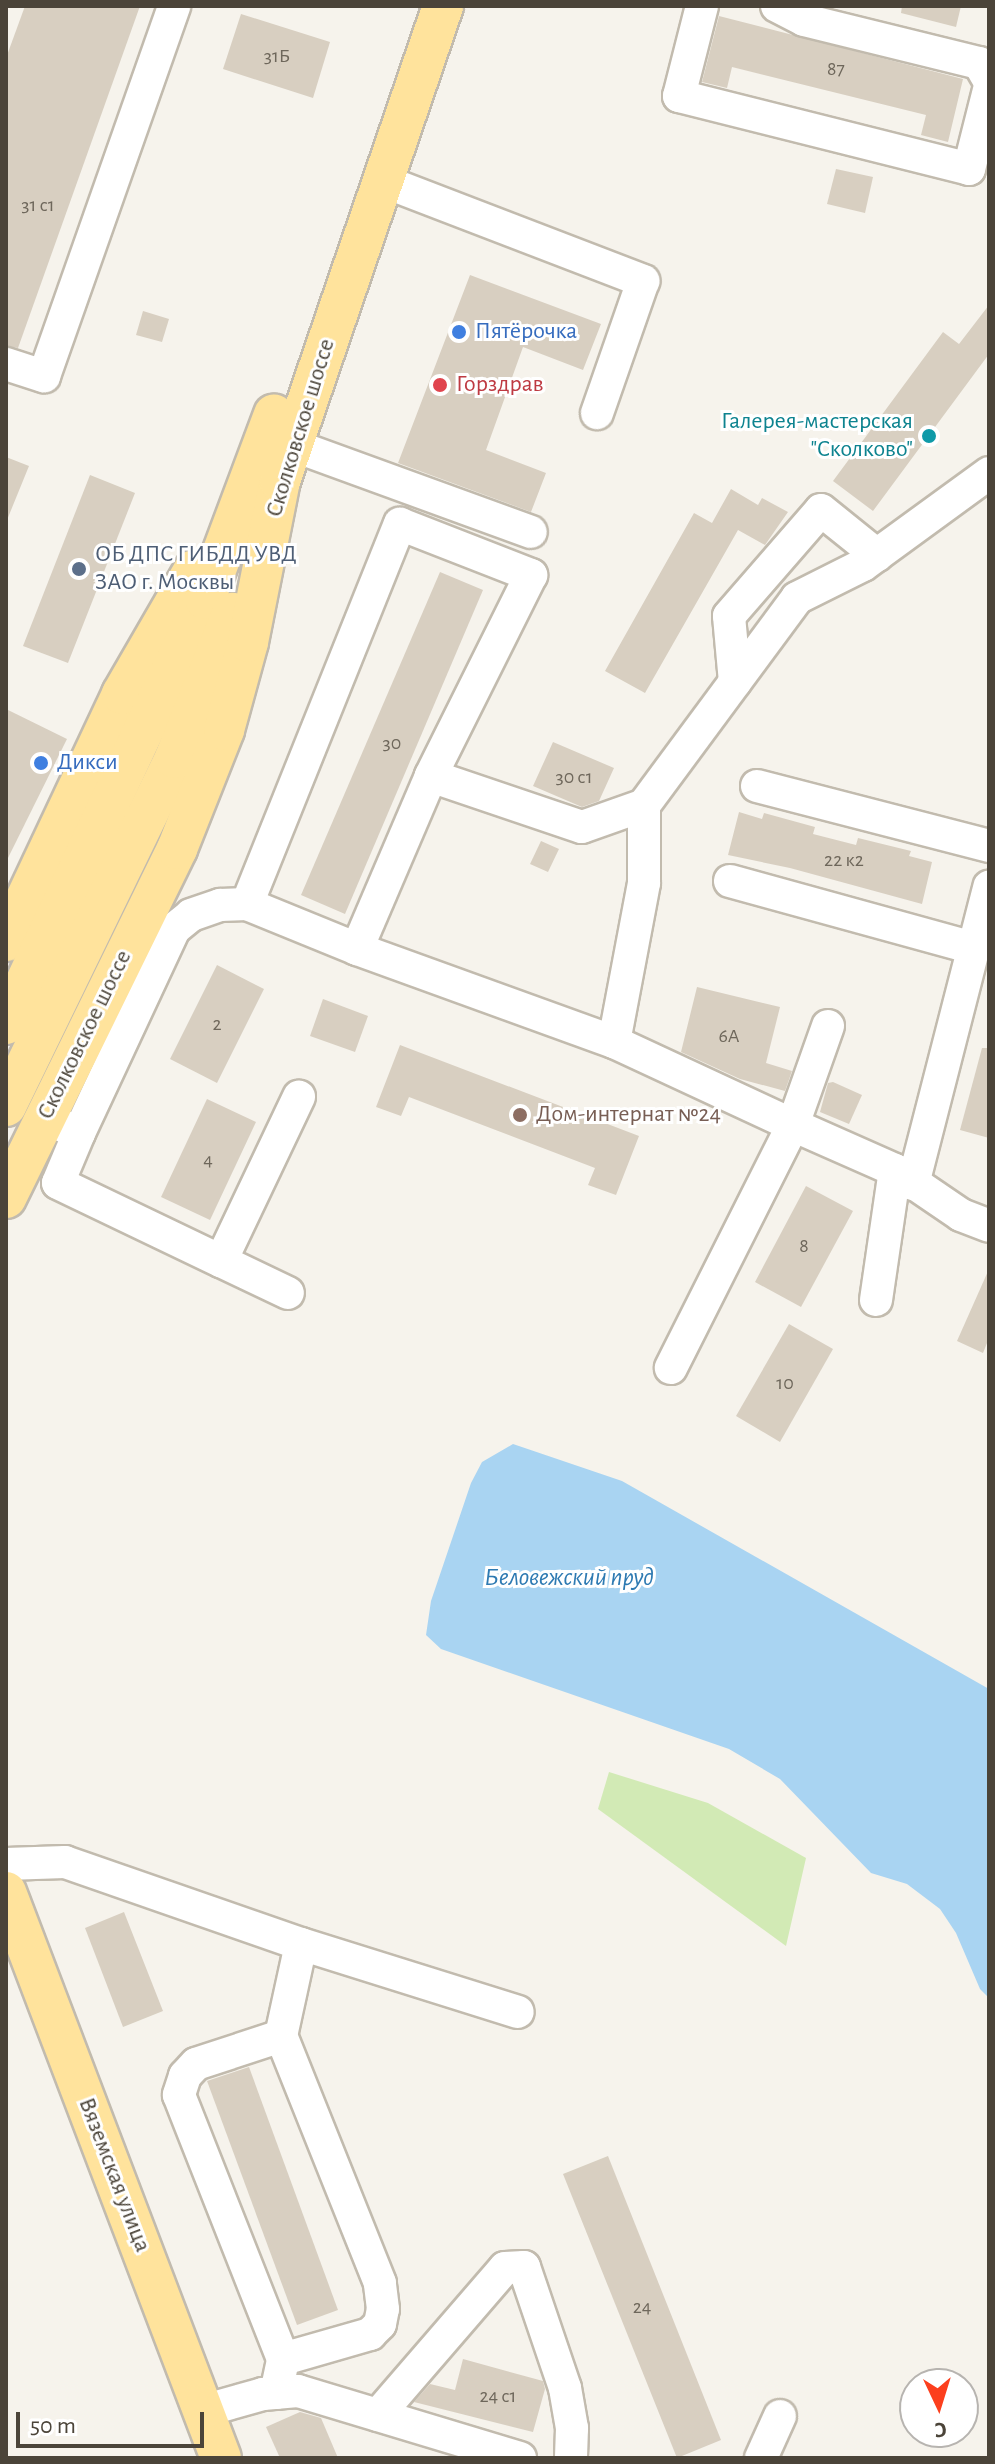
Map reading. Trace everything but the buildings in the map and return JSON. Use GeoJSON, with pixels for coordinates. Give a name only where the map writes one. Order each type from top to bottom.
{"type":"FeatureCollection","features":[{"type":"Feature","properties":{"kind":"main road","name":"Сколковское шоссе"},"geometry":{"type":"LineString","coordinates":[[6,1198],[62,1125],[224,730],[248,642],[282,445],[416,6]]}},
{"type":"Feature","properties":{"kind":"main road","name":"Сколковское шоссе"},"geometry":{"type":"LineString","coordinates":[[282,445],[383,181],[443,6]]}},
{"type":"Feature","properties":{"kind":"main road"},"geometry":{"type":"LineString","coordinates":[[6,941],[122,694],[205,550],[282,445]]}},
{"type":"Feature","properties":{"kind":"main road"},"geometry":{"type":"LineString","coordinates":[[6,1024],[205,599],[282,445]]}},
{"type":"Feature","properties":{"kind":"main road"},"geometry":{"type":"LineString","coordinates":[[6,1106],[175,758],[282,445]]}},
{"type":"Feature","properties":{"kind":"main road","name":"Вяземская улица"},"geometry":{"type":"LineString","coordinates":[[6,1892],[221,2458]]}},
{"type":"Feature","properties":{"kind":"lane"},"geometry":{"type":"LineString","coordinates":[[6,364],[44,376],[174,6]]}},
{"type":"Feature","properties":{"kind":"lane"},"geometry":{"type":"LineString","coordinates":[[702,6],[679,96],[969,169],[989,90]]}},
{"type":"Feature","properties":{"kind":"lane"},"geometry":{"type":"LineString","coordinates":[[777,6],[804,20],[979,63],[989,80]]}},
{"type":"Feature","properties":{"kind":"lane"},"geometry":{"type":"LineString","coordinates":[[383,181],[643,281],[597,413]]}},
{"type":"Feature","properties":{"kind":"lane"},"geometry":{"type":"LineString","coordinates":[[282,445],[531,532]]}},
{"type":"Feature","properties":{"kind":"lane"},"geometry":{"type":"LineString","coordinates":[[431,776],[582,827],[644,805],[797,598],[877,555],[989,472]]}},
{"type":"Feature","properties":{"kind":"lane"},"geometry":{"type":"LineString","coordinates":[[735,682],[729,616],[821,510],[877,555]]}},
{"type":"Feature","properties":{"kind":"lane"},"geometry":{"type":"LineString","coordinates":[[247,904],[400,524],[531,575],[431,776],[357,949]]}},
{"type":"Feature","properties":{"kind":"lane"},"geometry":{"type":"LineString","coordinates":[[757,786],[989,846]]}},
{"type":"Feature","properties":{"kind":"lane"},"geometry":{"type":"LineString","coordinates":[[614,1042],[644,883],[644,805]]}},
{"type":"Feature","properties":{"kind":"lane"},"geometry":{"type":"LineString","coordinates":[[730,881],[981,930]]}},
{"type":"Feature","properties":{"kind":"lane"},"geometry":{"type":"LineString","coordinates":[[876,1300],[904,1177],[981,930],[989,887]]}},
{"type":"Feature","properties":{"kind":"lane"},"geometry":{"type":"LineString","coordinates":[[288,1293],[58,1183],[62,1125],[174,929],[191,915],[220,905],[247,904],[357,949],[614,1042],[904,1177],[961,1215],[989,1226]]}},
{"type":"Feature","properties":{"kind":"lane"},"geometry":{"type":"LineString","coordinates":[[671,1368],[793,1125],[828,1026]]}},
{"type":"Feature","properties":{"kind":"lane"},"geometry":{"type":"LineString","coordinates":[[221,1261],[299,1097]]}},
{"type":"Feature","properties":{"kind":"lane"},"geometry":{"type":"LineString","coordinates":[[6,1864],[65,1862],[301,1944],[518,2012]]}},
{"type":"Feature","properties":{"kind":"lane"},"geometry":{"type":"LineString","coordinates":[[283,2359],[370,2334],[380,2324],[383,2309],[380,2283],[281,2036],[301,1944]]}},
{"type":"Feature","properties":{"kind":"lane"},"geometry":{"type":"LineString","coordinates":[[276,2393],[283,2359],[179,2095],[185,2076],[196,2064],[281,2036]]}},
{"type":"Feature","properties":{"kind":"lane"},"geometry":{"type":"LineString","coordinates":[[378,2415],[505,2268],[524,2267],[565,2388],[572,2428],[571,2458]]}},
{"type":"Feature","properties":{"kind":"lane"},"geometry":{"type":"LineString","coordinates":[[203,2411],[276,2393],[298,2391],[520,2458]]}},
{"type":"Feature","properties":{"kind":"lane"},"geometry":{"type":"LineString","coordinates":[[761,2458],[780,2416]]}},
{"type":"Feature","properties":{"kind":"green space"},"geometry":{"type":"Polygon","coordinates":[[[609,1772],[708,1803],[806,1858],[786,1946],[598,1809],[609,1772]]]}},
{"type":"Feature","properties":{"kind":"water","name":"Беловежский пруд"},"geometry":{"type":"Polygon","coordinates":[[[513,1444],[622,1481],[989,1689],[989,1998],[980,1989],[956,1933],[940,1909],[907,1884],[871,1873],[780,1779],[729,1749],[441,1649],[426,1635],[431,1601],[471,1483],[482,1462],[513,1444]]]}},
{"type":"Feature","properties":{"kind":"place","name":"Пятёрочка"},"geometry":{"type":"Point","coordinates":[459,332]}},
{"type":"Feature","properties":{"kind":"place","name":"Горздрав"},"geometry":{"type":"Point","coordinates":[440,385]}},
{"type":"Feature","properties":{"kind":"place","name":"Галерея-мастерская \"Сколково\""},"geometry":{"type":"Point","coordinates":[929,436]}},
{"type":"Feature","properties":{"kind":"place","name":"ОБ ДПС ГИБДД УВД ЗАО г. Москвы"},"geometry":{"type":"Point","coordinates":[79,569]}},
{"type":"Feature","properties":{"kind":"place","name":"Дикси"},"geometry":{"type":"Point","coordinates":[41,763]}},
{"type":"Feature","properties":{"kind":"place","name":"Дом-интернат №24"},"geometry":{"type":"Point","coordinates":[520,1115]}}]}
